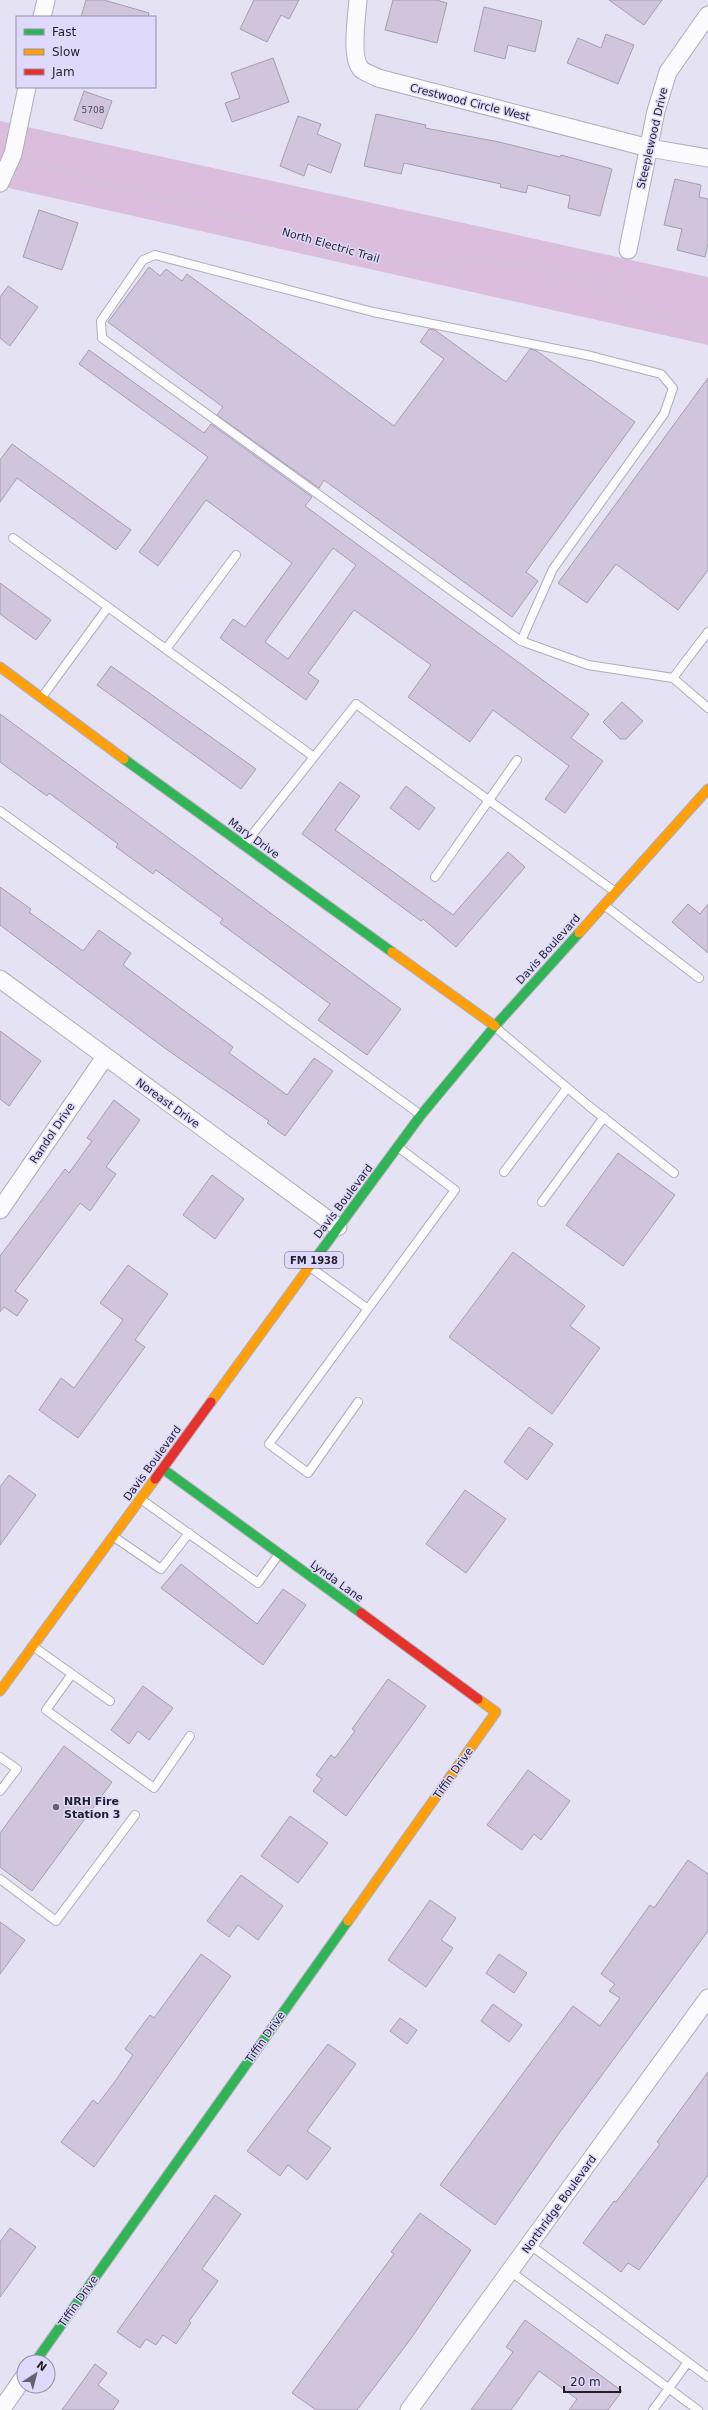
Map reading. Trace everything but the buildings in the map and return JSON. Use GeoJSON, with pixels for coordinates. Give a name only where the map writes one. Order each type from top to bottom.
{"type":"FeatureCollection","features":[{"type":"Feature","properties":{"kind":"street"},"geometry":{"type":"LineString","coordinates":[[42,16],[46,0]]}},
{"type":"Feature","properties":{"kind":"street","name":"Crestwood Circle West"},"geometry":{"type":"LineString","coordinates":[[358,0],[355,44],[357,61],[361,69],[378,78],[649,148],[708,158]]}},
{"type":"Feature","properties":{"kind":"street","name":"Steeplewood Drive"},"geometry":{"type":"LineString","coordinates":[[628,250],[656,111],[668,72],[708,15]]}},
{"type":"Feature","properties":{"kind":"street"},"geometry":{"type":"LineString","coordinates":[[0,183],[13,154],[27,88]]}},
{"type":"Feature","properties":{"kind":"street","name":"Mary Drive"},"geometry":{"type":"LineString","coordinates":[[0,667],[243,846],[495,1026]]}},
{"type":"Feature","properties":{"kind":"street","name":"Davis Boulevard"},"geometry":{"type":"LineString","coordinates":[[0,1691],[421,1115],[495,1026],[708,789]]}},
{"type":"Feature","properties":{"kind":"street","name":"Noreast Drive"},"geometry":{"type":"LineString","coordinates":[[0,979],[338,1227]]}},
{"type":"Feature","properties":{"kind":"street","name":"Randol Drive"},"geometry":{"type":"LineString","coordinates":[[0,1210],[105,1057]]}},
{"type":"Feature","properties":{"kind":"street","name":"Lynda Lane"},"geometry":{"type":"LineString","coordinates":[[163,1469],[496,1712]]}},
{"type":"Feature","properties":{"kind":"street","name":"Tiffin Drive"},"geometry":{"type":"LineString","coordinates":[[41,2354],[496,1712]]}},
{"type":"Feature","properties":{"kind":"street","name":"Northridge Boulevard"},"geometry":{"type":"LineString","coordinates":[[409,2410],[708,1998]]}},
{"type":"Feature","properties":{"kind":"street"},"geometry":{"type":"LineString","coordinates":[[1,2410],[16,2388]]}},
{"type":"Feature","properties":{"kind":"lane"},"geometry":{"type":"LineString","coordinates":[[521,641],[553,569],[664,414],[673,388],[661,374],[591,356],[373,312],[155,255],[143,260],[101,321],[102,338],[521,641],[588,665],[674,678],[708,708]]}},
{"type":"Feature","properties":{"kind":"lane"},"geometry":{"type":"LineString","coordinates":[[13,538],[314,757]]}},
{"type":"Feature","properties":{"kind":"lane"},"geometry":{"type":"LineString","coordinates":[[166,649],[236,556]]}},
{"type":"Feature","properties":{"kind":"lane"},"geometry":{"type":"LineString","coordinates":[[42,697],[108,607]]}},
{"type":"Feature","properties":{"kind":"lane"},"geometry":{"type":"LineString","coordinates":[[674,678],[708,632]]}},
{"type":"Feature","properties":{"kind":"lane"},"geometry":{"type":"LineString","coordinates":[[243,846],[356,704],[615,891]]}},
{"type":"Feature","properties":{"kind":"lane"},"geometry":{"type":"LineString","coordinates":[[435,876],[517,760]]}},
{"type":"Feature","properties":{"kind":"lane"},"geometry":{"type":"LineString","coordinates":[[0,811],[421,1115]]}},
{"type":"Feature","properties":{"kind":"lane"},"geometry":{"type":"LineString","coordinates":[[604,904],[699,978]]}},
{"type":"Feature","properties":{"kind":"lane"},"geometry":{"type":"LineString","coordinates":[[495,1026],[567,1088],[674,1173]]}},
{"type":"Feature","properties":{"kind":"lane"},"geometry":{"type":"LineString","coordinates":[[504,1172],[567,1088]]}},
{"type":"Feature","properties":{"kind":"lane"},"geometry":{"type":"LineString","coordinates":[[542,1202],[604,1118]]}},
{"type":"Feature","properties":{"kind":"lane"},"geometry":{"type":"LineString","coordinates":[[358,1402],[308,1473],[269,1444],[455,1190],[398,1147]]}},
{"type":"Feature","properties":{"kind":"lane"},"geometry":{"type":"LineString","coordinates":[[310,1266],[368,1309]]}},
{"type":"Feature","properties":{"kind":"lane"},"geometry":{"type":"LineString","coordinates":[[141,1500],[258,1583],[280,1554]]}},
{"type":"Feature","properties":{"kind":"lane"},"geometry":{"type":"LineString","coordinates":[[114,1537],[161,1569],[188,1534]]}},
{"type":"Feature","properties":{"kind":"lane"},"geometry":{"type":"LineString","coordinates":[[34,1646],[110,1701]]}},
{"type":"Feature","properties":{"kind":"lane"},"geometry":{"type":"LineString","coordinates":[[72,1674],[46,1710],[154,1788],[190,1736]]}},
{"type":"Feature","properties":{"kind":"lane"},"geometry":{"type":"LineString","coordinates":[[0,1757],[17,1769],[0,1791]]}},
{"type":"Feature","properties":{"kind":"lane"},"geometry":{"type":"LineString","coordinates":[[0,1878],[56,1921],[134,1815]]}},
{"type":"Feature","properties":{"kind":"lane"},"geometry":{"type":"LineString","coordinates":[[529,2244],[708,2377]]}},
{"type":"Feature","properties":{"kind":"lane"},"geometry":{"type":"LineString","coordinates":[[510,2271],[698,2410]]}},
{"type":"Feature","properties":{"kind":"lane"},"geometry":{"type":"LineString","coordinates":[[653,2410],[688,2362]]}},
{"type":"Feature","properties":{"kind":"path","name":"North Electric Trail"},"geometry":{"type":"LineString","coordinates":[[13,154],[95,181],[202,207],[368,257],[425,265],[479,260],[530,265],[564,274],[665,317],[708,330]]}},
{"type":"Feature","properties":{"kind":"path"},"geometry":{"type":"LineString","coordinates":[[614,295],[628,250]]}},
{"type":"Feature","properties":{"kind":"shaded area"},"geometry":{"type":"Polygon","coordinates":[[[0,121],[708,277],[708,345],[0,186],[0,121]]]}},
{"type":"Feature","properties":{"kind":"traffic: fast"},"geometry":{"type":"LineString","coordinates":[[124,759],[392,952]]}},
{"type":"Feature","properties":{"kind":"traffic: fast"},"geometry":{"type":"LineString","coordinates":[[315,1259],[421,1115],[495,1026],[579,933]]}},
{"type":"Feature","properties":{"kind":"traffic: fast"},"geometry":{"type":"LineString","coordinates":[[163,1469],[361,1613]]}},
{"type":"Feature","properties":{"kind":"traffic: fast"},"geometry":{"type":"LineString","coordinates":[[41,2354],[348,1921]]}},
{"type":"Feature","properties":{"kind":"traffic: slow"},"geometry":{"type":"LineString","coordinates":[[0,667],[124,759]]}},
{"type":"Feature","properties":{"kind":"traffic: slow"},"geometry":{"type":"LineString","coordinates":[[579,933],[708,789]]}},
{"type":"Feature","properties":{"kind":"traffic: slow"},"geometry":{"type":"LineString","coordinates":[[392,952],[495,1026]]}},
{"type":"Feature","properties":{"kind":"traffic: slow"},"geometry":{"type":"LineString","coordinates":[[211,1402],[315,1259]]}},
{"type":"Feature","properties":{"kind":"traffic: slow"},"geometry":{"type":"LineString","coordinates":[[0,1691],[155,1479]]}},
{"type":"Feature","properties":{"kind":"traffic: slow"},"geometry":{"type":"LineString","coordinates":[[348,1921],[496,1712],[478,1699]]}},
{"type":"Feature","properties":{"kind":"traffic: jam"},"geometry":{"type":"LineString","coordinates":[[155,1479],[211,1402]]}},
{"type":"Feature","properties":{"kind":"traffic: jam"},"geometry":{"type":"LineString","coordinates":[[361,1613],[478,1699]]}},
{"type":"Feature","properties":{"kind":"place","name":"NRH Fire Station 3"},"geometry":{"type":"Point","coordinates":[56,1807]}}]}
